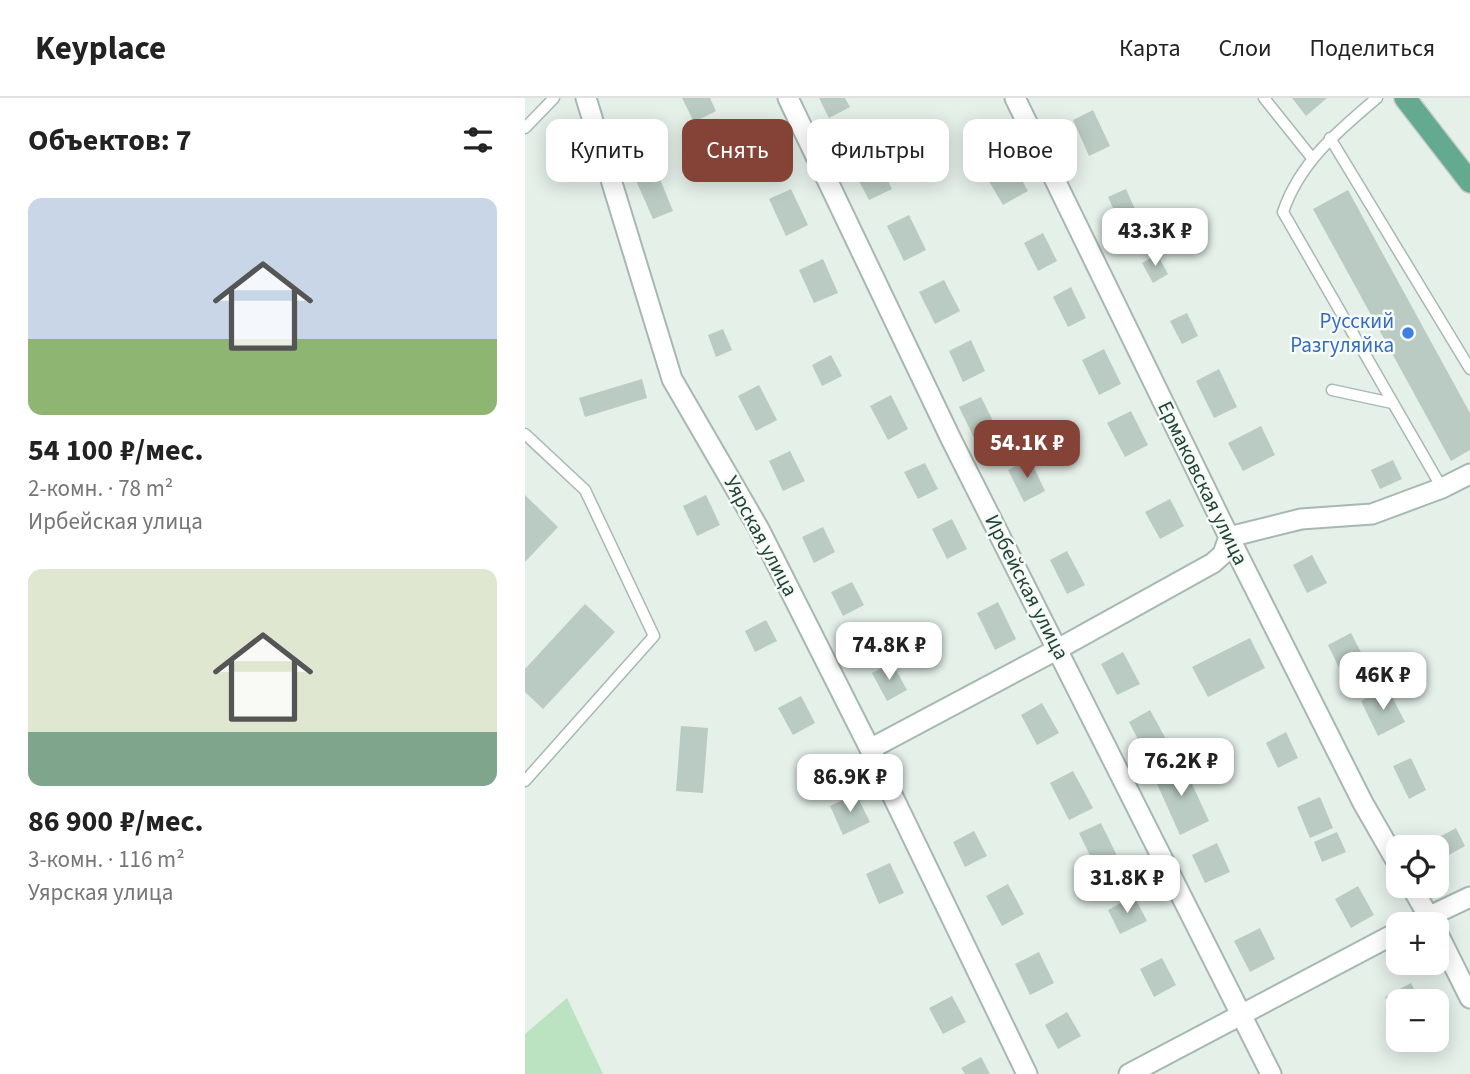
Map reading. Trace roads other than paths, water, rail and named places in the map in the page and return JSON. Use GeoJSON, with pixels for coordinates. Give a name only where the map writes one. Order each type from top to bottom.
{"type":"FeatureCollection","features":[{"type":"Feature","properties":{"kind":"main road"},"geometry":{"type":"LineString","coordinates":[[1405,98],[1470,182]]}},
{"type":"Feature","properties":{"kind":"street","name":"Уярская улица"},"geometry":{"type":"LineString","coordinates":[[586,98],[672,379],[759,529],[870,749],[1027,1074]]}},
{"type":"Feature","properties":{"kind":"street","name":"Ирбейская улица"},"geometry":{"type":"LineString","coordinates":[[788,98],[951,439],[1271,1074]]}},
{"type":"Feature","properties":{"kind":"street","name":"Ермаковская улица"},"geometry":{"type":"LineString","coordinates":[[1015,98],[1229,537],[1363,803],[1386,843]]}},
{"type":"Feature","properties":{"kind":"street"},"geometry":{"type":"LineString","coordinates":[[870,749],[1213,563],[1223,554],[1229,537],[1301,519],[1372,514],[1442,488],[1470,474]]}},
{"type":"Feature","properties":{"kind":"street"},"geometry":{"type":"LineString","coordinates":[[1447,912],[1470,897]]}},
{"type":"Feature","properties":{"kind":"street"},"geometry":{"type":"LineString","coordinates":[[1129,1074],[1386,938]]}},
{"type":"Feature","properties":{"kind":"street"},"geometry":{"type":"LineString","coordinates":[[1449,961],[1470,998]]}},
{"type":"Feature","properties":{"kind":"lane"},"geometry":{"type":"LineString","coordinates":[[525,128],[554,98]]}},
{"type":"Feature","properties":{"kind":"lane"},"geometry":{"type":"LineString","coordinates":[[1264,98],[1312,158]]}},
{"type":"Feature","properties":{"kind":"lane"},"geometry":{"type":"LineString","coordinates":[[1377,98],[1330,138],[1312,158],[1290,193],[1283,212],[1442,488]]}},
{"type":"Feature","properties":{"kind":"lane"},"geometry":{"type":"LineString","coordinates":[[1330,138],[1470,369]]}},
{"type":"Feature","properties":{"kind":"lane"},"geometry":{"type":"LineString","coordinates":[[1332,390],[1392,402]]}},
{"type":"Feature","properties":{"kind":"lane"},"geometry":{"type":"LineString","coordinates":[[525,434],[585,490],[654,636],[525,781]]}},
{"type":"Feature","properties":{"kind":"place","name":"Русский Разгуляйка"},"geometry":{"type":"Point","coordinates":[1408,333]}}]}
